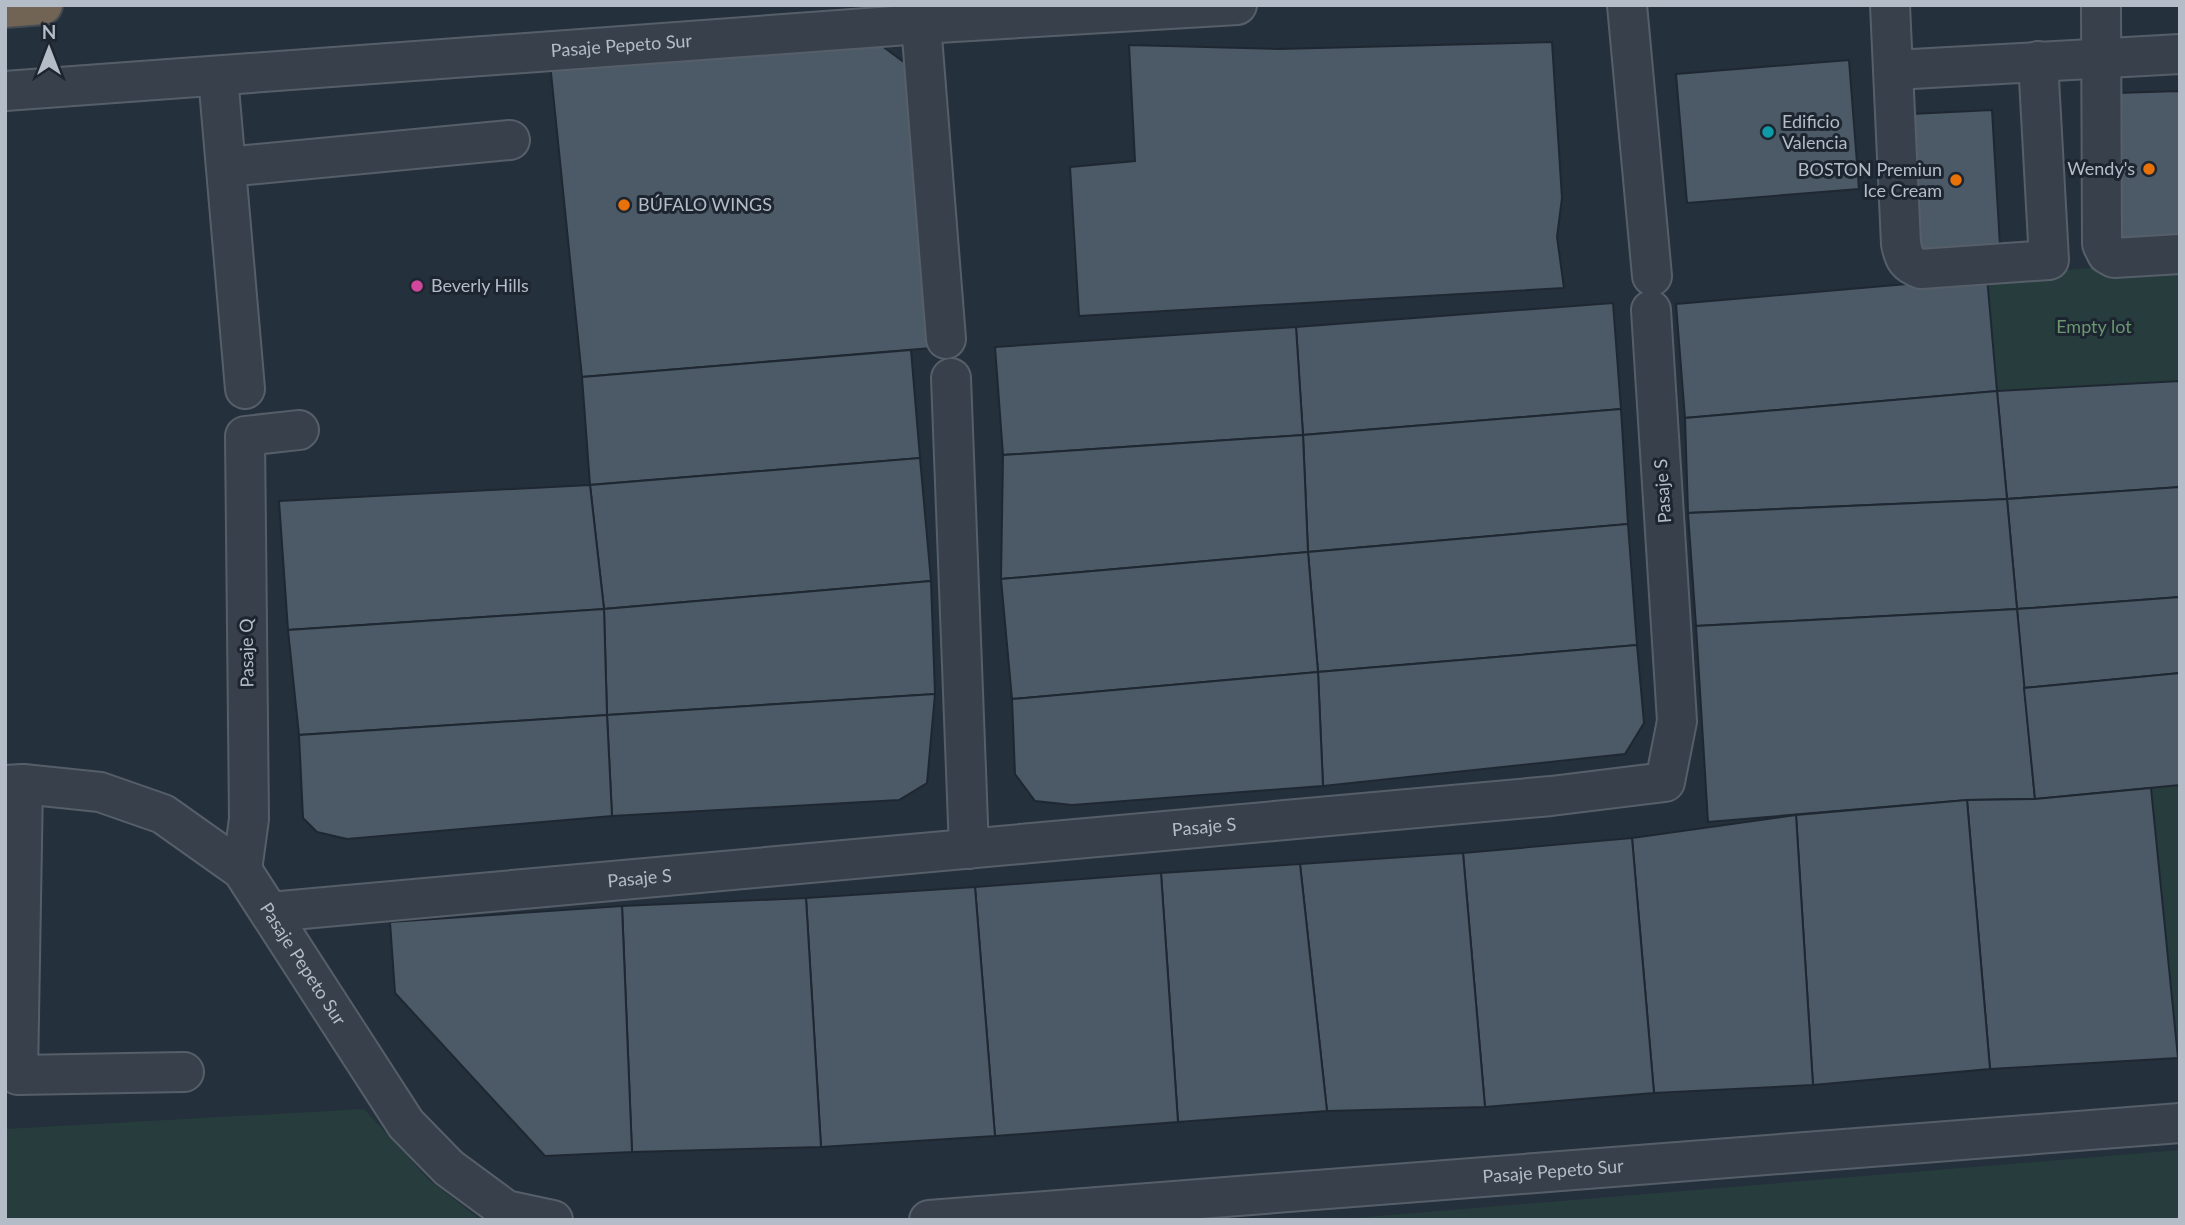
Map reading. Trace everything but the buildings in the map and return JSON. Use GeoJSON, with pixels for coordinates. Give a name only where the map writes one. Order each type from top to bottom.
{"type":"FeatureCollection","features":[{"type":"Feature","properties":{"kind":"highway"},"geometry":{"type":"LineString","coordinates":[[5,8],[43,5]]}},
{"type":"Feature","properties":{"kind":"street","name":"Pasaje Pepeto Sur"},"geometry":{"type":"LineString","coordinates":[[5,90],[920,24],[1237,5]]}},
{"type":"Feature","properties":{"kind":"street","name":"Pasaje S"},"geometry":{"type":"LineString","coordinates":[[270,912],[1551,796],[1665,782],[1677,721],[1652,293],[1627,5]]}},
{"type":"Feature","properties":{"kind":"street"},"geometry":{"type":"LineString","coordinates":[[1890,5],[1904,258],[1909,265],[1922,269],[2049,260],[2038,61]]}},
{"type":"Feature","properties":{"kind":"street"},"geometry":{"type":"LineString","coordinates":[[2101,5],[2102,244],[2106,254],[2114,258],[2180,254]]}},
{"type":"Feature","properties":{"kind":"street"},"geometry":{"type":"LineString","coordinates":[[920,24],[946,339]]}},
{"type":"Feature","properties":{"kind":"street"},"geometry":{"type":"LineString","coordinates":[[1894,70],[2180,54]]}},
{"type":"Feature","properties":{"kind":"street"},"geometry":{"type":"LineString","coordinates":[[218,76],[245,389]]}},
{"type":"Feature","properties":{"kind":"street"},"geometry":{"type":"LineString","coordinates":[[226,167],[510,140]]}},
{"type":"Feature","properties":{"kind":"street"},"geometry":{"type":"LineString","coordinates":[[951,379],[970,849]]}},
{"type":"Feature","properties":{"kind":"street","name":"Pasaje Q"},"geometry":{"type":"LineString","coordinates":[[242,870],[249,819],[230,438],[299,430]]}},
{"type":"Feature","properties":{"kind":"street","name":"Pasaje Pepeto Sur"},"geometry":{"type":"LineString","coordinates":[[14,785],[100,792],[163,814],[242,870],[406,1124],[449,1168],[506,1210],[553,1220]]}},
{"type":"Feature","properties":{"kind":"street"},"geometry":{"type":"LineString","coordinates":[[14,785],[18,1075],[184,1072]]}},
{"type":"Feature","properties":{"kind":"street","name":"Pasaje Pepeto Sur"},"geometry":{"type":"LineString","coordinates":[[929,1220],[2180,1123]]}},
{"type":"Feature","properties":{"kind":"green space","name":"Empty lot"},"geometry":{"type":"Polygon","coordinates":[[[2180,260],[2180,381],[1997,391],[1987,277],[2180,260]]]}},
{"type":"Feature","properties":{"kind":"green space"},"geometry":{"type":"Polygon","coordinates":[[[2180,785],[2180,1058],[2178,1058],[2151,788],[2180,785]]]}},
{"type":"Feature","properties":{"kind":"green space"},"geometry":{"type":"Polygon","coordinates":[[[364,1109],[430,1181],[481,1220],[5,1220],[5,1129],[364,1109]]]}},
{"type":"Feature","properties":{"kind":"green space"},"geometry":{"type":"Polygon","coordinates":[[[2180,1150],[2180,1220],[1330,1220],[2180,1150]]]}},
{"type":"Feature","properties":{"kind":"place","name":"Edificio Valencia"},"geometry":{"type":"Point","coordinates":[1768,132]}},
{"type":"Feature","properties":{"kind":"place","name":"Wendy's"},"geometry":{"type":"Point","coordinates":[2149,169]}},
{"type":"Feature","properties":{"kind":"place","name":"BOSTON Premiun Ice Cream"},"geometry":{"type":"Point","coordinates":[1956,180]}},
{"type":"Feature","properties":{"kind":"place","name":"BÚFALO WINGS"},"geometry":{"type":"Point","coordinates":[624,205]}},
{"type":"Feature","properties":{"kind":"place","name":"Beverly Hills"},"geometry":{"type":"Point","coordinates":[417,286]}}]}
